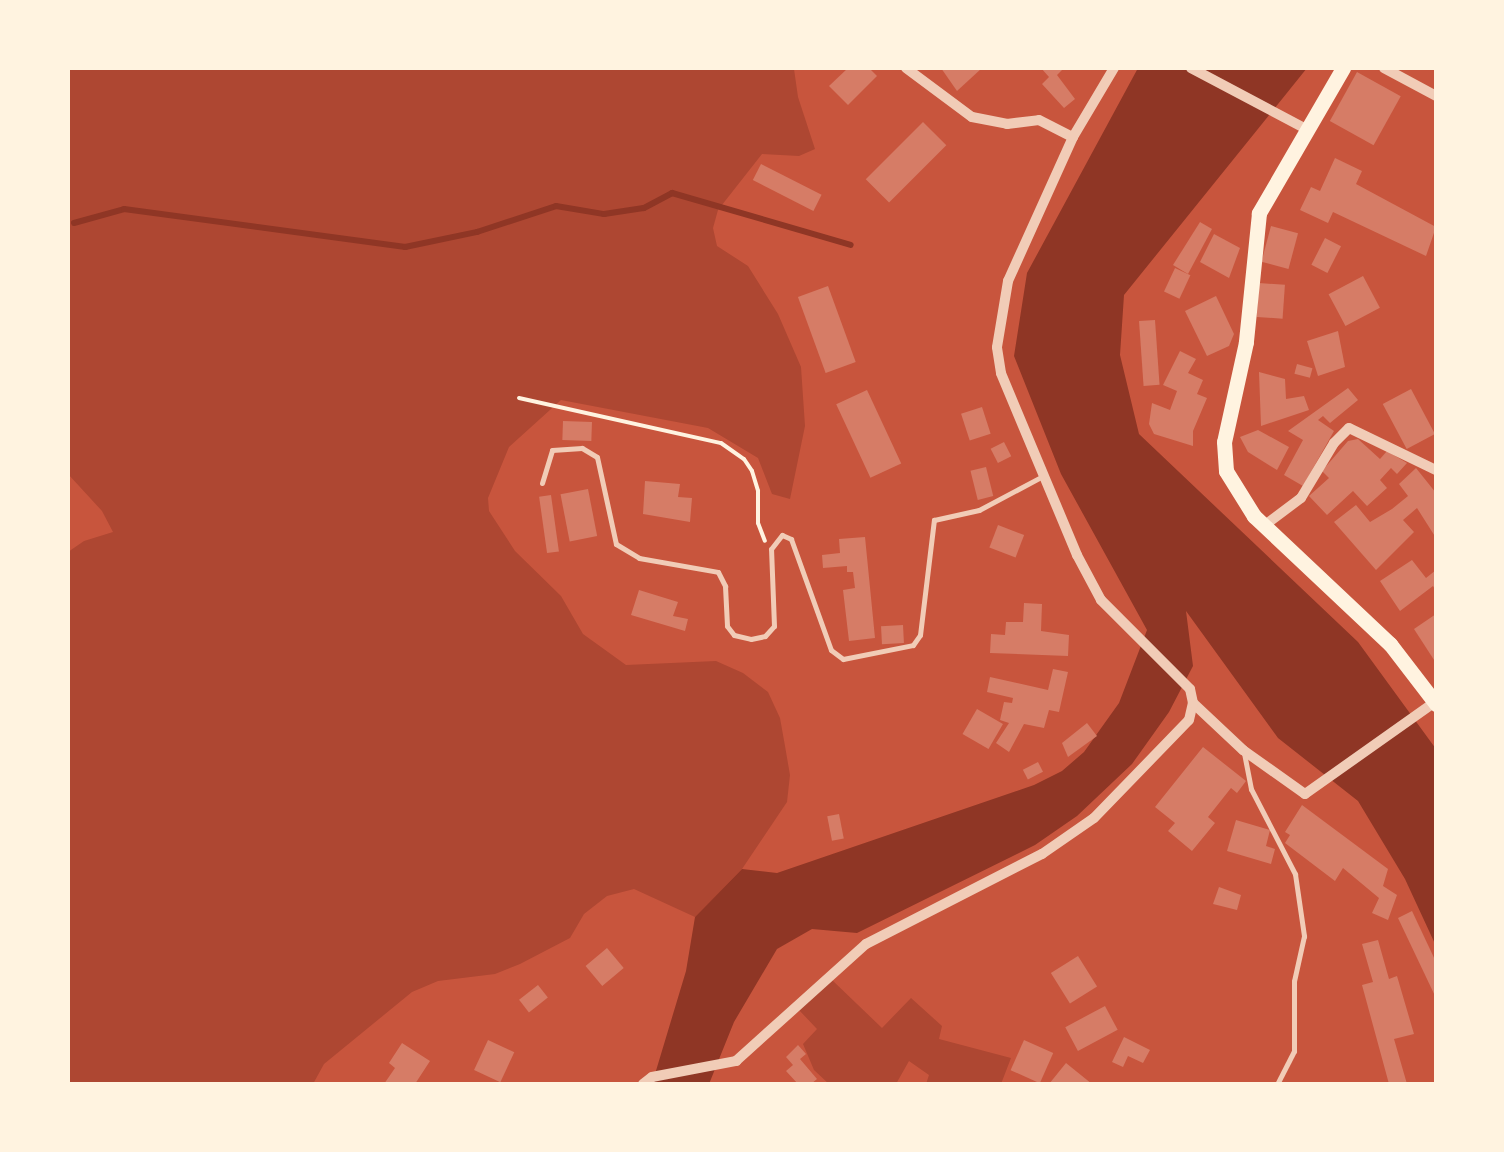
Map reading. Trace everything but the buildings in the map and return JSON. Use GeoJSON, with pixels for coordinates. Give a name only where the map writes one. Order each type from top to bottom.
{"type":"FeatureCollection","features":[{"type":"Feature","properties":{"kind":"main road"},"geometry":{"type":"LineString","coordinates":[[1343,68],[1259,212],[1246,342],[1224,442],[1226,471],[1238,493],[1266,526],[1390,644],[1433,705]]}},
{"type":"Feature","properties":{"kind":"street"},"geometry":{"type":"LineString","coordinates":[[906,68],[972,117],[1007,124],[1038,120],[1072,137]]}},
{"type":"Feature","properties":{"kind":"street"},"geometry":{"type":"LineString","coordinates":[[647,1081],[736,1061],[866,944],[1042,854],[1094,818],[1189,720],[1193,703],[1190,689],[1101,600],[1077,555],[1002,374],[997,348],[1008,281],[1072,137],[1114,68]]}},
{"type":"Feature","properties":{"kind":"street"},"geometry":{"type":"LineString","coordinates":[[1192,68],[1306,129]]}},
{"type":"Feature","properties":{"kind":"street"},"geometry":{"type":"LineString","coordinates":[[1384,68],[1436,96]]}},
{"type":"Feature","properties":{"kind":"street"},"geometry":{"type":"LineString","coordinates":[[1266,526],[1301,498],[1334,442],[1349,428],[1436,470]]}},
{"type":"Feature","properties":{"kind":"street"},"geometry":{"type":"LineString","coordinates":[[1193,703],[1243,750],[1305,794],[1433,705]]}},
{"type":"Feature","properties":{"kind":"lane"},"geometry":{"type":"LineString","coordinates":[[542,483],[552,450],[582,448],[597,457],[616,544],[639,558],[718,572],[724,586],[727,626],[734,635],[751,639],[765,636],[774,626],[771,548],[782,535],[791,538],[836,656],[904,650],[920,634],[934,520],[980,510],[1045,475]]}},
{"type":"Feature","properties":{"kind":"lane"},"geometry":{"type":"LineString","coordinates":[[1243,750],[1252,789],[1295,874],[1304,936],[1294,982],[1294,1051],[1277,1084]]}},
{"type":"Feature","properties":{"kind":"path"},"geometry":{"type":"LineString","coordinates":[[519,398],[720,443],[744,459],[752,470],[758,491],[758,523],[771,548]]}},
{"type":"Feature","properties":{"kind":"shaded area"},"geometry":{"type":"Polygon","coordinates":[[[68,68],[794,69],[798,97],[815,149],[799,156],[762,154],[718,210],[713,228],[717,246],[748,266],[778,314],[801,367],[805,426],[790,499],[772,494],[758,458],[708,428],[561,400],[509,447],[488,498],[489,511],[515,551],[561,596],[583,634],[626,665],[716,661],[743,673],[768,692],[780,718],[785,746],[790,775],[787,802],[742,869],[695,917],[634,889],[607,896],[584,914],[570,938],[520,964],[495,974],[438,981],[412,992],[324,1064],[313,1084],[68,1084],[68,552],[84,541],[113,532],[102,511],[68,474],[68,68]]]}},
{"type":"Feature","properties":{"kind":"shaded area"},"geometry":{"type":"Polygon","coordinates":[[[1138,68],[1307,68],[1124,295],[1120,355],[1139,434],[1358,642],[1436,749],[1436,946],[1405,879],[1358,801],[1278,738],[1186,611],[1193,666],[1169,712],[1132,764],[1077,816],[1035,845],[857,933],[812,929],[777,949],[734,1022],[709,1084],[652,1084],[686,971],[695,917],[742,869],[777,873],[1034,785],[1062,771],[1084,752],[1119,703],[1147,630],[1061,474],[1014,356],[1027,273],[1138,68]]]}},
{"type":"Feature","properties":{"kind":"shaded area"},"geometry":{"type":"Polygon","coordinates":[[[832,980],[882,1028],[911,998],[942,1026],[939,1039],[1011,1058],[1001,1084],[926,1084],[929,1075],[909,1061],[896,1084],[829,1084],[814,1070],[803,1044],[817,1029],[799,1010],[832,980]]]}},
{"type":"Feature","properties":{"kind":"waterway"},"geometry":{"type":"LineString","coordinates":[[74,223],[124,209],[405,247],[477,232],[556,206],[604,214],[644,208],[672,193],[851,245]]}}]}
